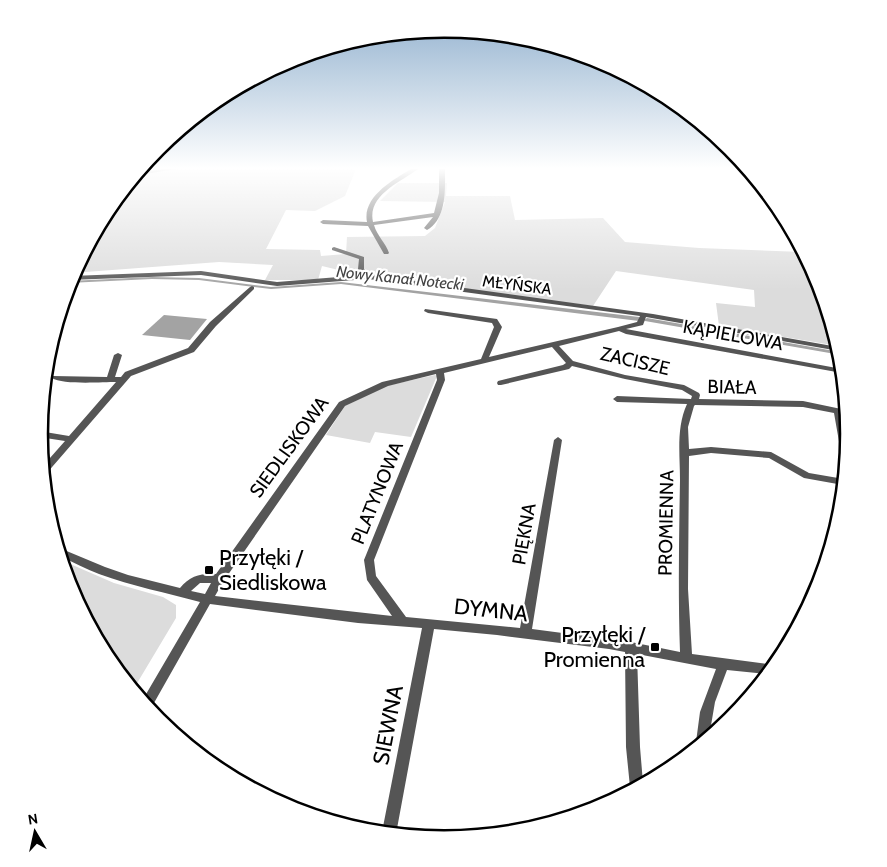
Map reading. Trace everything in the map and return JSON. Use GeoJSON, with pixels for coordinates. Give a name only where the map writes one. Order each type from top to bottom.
{"type":"FeatureCollection","features":[{"type":"Feature","properties":{"kind":"street"},"geometry":{"type":"LineString","coordinates":[[371,209],[370,224],[386,252]]}},
{"type":"Feature","properties":{"kind":"street"},"geometry":{"type":"LineString","coordinates":[[427,228],[434,223],[438,209]]}},
{"type":"Feature","properties":{"kind":"street"},"geometry":{"type":"LineString","coordinates":[[323,222],[370,224],[436,215]]}},
{"type":"Feature","properties":{"kind":"street"},"geometry":{"type":"LineString","coordinates":[[334,248],[362,258],[361,269],[368,277]]}},
{"type":"Feature","properties":{"kind":"street","name":"MŁYŃSKA"},"geometry":{"type":"LineString","coordinates":[[80,278],[201,273],[277,284],[368,277],[644,315],[830,347]]}},
{"type":"Feature","properties":{"kind":"street"},"geometry":{"type":"LineString","coordinates":[[49,465],[128,374],[191,350],[213,324],[252,288]]}},
{"type":"Feature","properties":{"kind":"street"},"geometry":{"type":"LineString","coordinates":[[428,310],[494,321],[498,327],[484,361]]}},
{"type":"Feature","properties":{"kind":"street","name":"SIEDLISKOWA"},"geometry":{"type":"LineString","coordinates":[[150,699],[219,579],[342,404],[385,384],[640,323],[644,315]]}},
{"type":"Feature","properties":{"kind":"street","name":"KĄPIELOWA"},"geometry":{"type":"LineString","coordinates":[[620,328],[626,332],[834,370]]}},
{"type":"Feature","properties":{"kind":"street"},"geometry":{"type":"LineString","coordinates":[[501,383],[566,367],[570,363],[554,345]]}},
{"type":"Feature","properties":{"kind":"street"},"geometry":{"type":"LineString","coordinates":[[110,379],[118,356]]}},
{"type":"Feature","properties":{"kind":"street","name":"ZACISZE"},"geometry":{"type":"LineString","coordinates":[[570,363],[625,377],[684,388],[692,397]]}},
{"type":"Feature","properties":{"kind":"street","name":"PLATYNOWA"},"geometry":{"type":"LineString","coordinates":[[403,622],[370,578],[369,560],[441,380],[440,372]]}},
{"type":"Feature","properties":{"kind":"street"},"geometry":{"type":"LineString","coordinates":[[56,378],[122,380]]}},
{"type":"Feature","properties":{"kind":"street","name":"BIAŁA"},"geometry":{"type":"LineString","coordinates":[[617,399],[692,397],[803,404],[839,411]]}},
{"type":"Feature","properties":{"kind":"street","name":"PROMIENNA"},"geometry":{"type":"LineString","coordinates":[[686,659],[683,589],[684,427],[692,397]]}},
{"type":"Feature","properties":{"kind":"street"},"geometry":{"type":"LineString","coordinates":[[48,435],[72,439]]}},
{"type":"Feature","properties":{"kind":"street","name":"PIĘKNA"},"geometry":{"type":"LineString","coordinates":[[524,634],[558,440]]}},
{"type":"Feature","properties":{"kind":"street"},"geometry":{"type":"LineString","coordinates":[[685,453],[711,450],[771,455],[807,476],[836,481]]}},
{"type":"Feature","properties":{"kind":"street"},"geometry":{"type":"LineString","coordinates":[[67,554],[101,570],[182,594],[206,599]]}},
{"type":"Feature","properties":{"kind":"street"},"geometry":{"type":"LineString","coordinates":[[182,594],[188,585],[197,579],[206,577],[219,579]]}},
{"type":"Feature","properties":{"kind":"street","name":"DYMNA"},"geometry":{"type":"LineString","coordinates":[[206,599],[630,647],[723,665],[763,668]]}},
{"type":"Feature","properties":{"kind":"street","name":"SIEWNA"},"geometry":{"type":"LineString","coordinates":[[390,826],[429,624]]}},
{"type":"Feature","properties":{"kind":"street"},"geometry":{"type":"LineString","coordinates":[[630,647],[633,747],[636,779]]}},
{"type":"Feature","properties":{"kind":"street"},"geometry":{"type":"LineString","coordinates":[[702,733],[709,697],[723,665]]}},
{"type":"Feature","properties":{"kind":"shaded area"},"geometry":{"type":"Polygon","coordinates":[[[117,209],[318,209],[286,210],[266,249],[320,250],[321,256],[346,254],[347,237],[425,236],[435,228],[442,209],[513,209],[515,220],[603,218],[625,242],[699,248],[795,252],[818,306],[829,345],[719,326],[716,303],[755,307],[754,290],[616,271],[593,306],[380,280],[322,266],[318,280],[265,280],[273,265],[219,262],[82,272],[88,258],[117,209]]]}},
{"type":"Feature","properties":{"kind":"shaded area"},"geometry":{"type":"Polygon","coordinates":[[[164,315],[207,319],[190,340],[142,335],[164,315]]]}},
{"type":"Feature","properties":{"kind":"shaded area"},"geometry":{"type":"Polygon","coordinates":[[[437,376],[411,437],[375,432],[370,443],[326,435],[345,406],[385,386],[437,376]]]}},
{"type":"Feature","properties":{"kind":"shaded area"},"geometry":{"type":"Polygon","coordinates":[[[70,564],[114,583],[163,597],[176,605],[176,618],[137,684],[114,654],[88,609],[70,564]]]}},
{"type":"Feature","properties":{"kind":"waterway","name":"Nowy Kanał Notecki"},"geometry":{"type":"LineString","coordinates":[[78,282],[152,278],[199,279],[271,288],[341,283],[639,319]]}},
{"type":"Feature","properties":{"kind":"waterway","name":"Nowy Kanał Notecki"},"geometry":{"type":"LineString","coordinates":[[647,320],[831,352]]}},
{"type":"Feature","properties":{"kind":"place","name":"Przyłęki / Siedliskowa"},"geometry":{"type":"Point","coordinates":[209,570]}},
{"type":"Feature","properties":{"kind":"place","name":"Przyłęki / Promienna"},"geometry":{"type":"Point","coordinates":[655,647]}}]}
